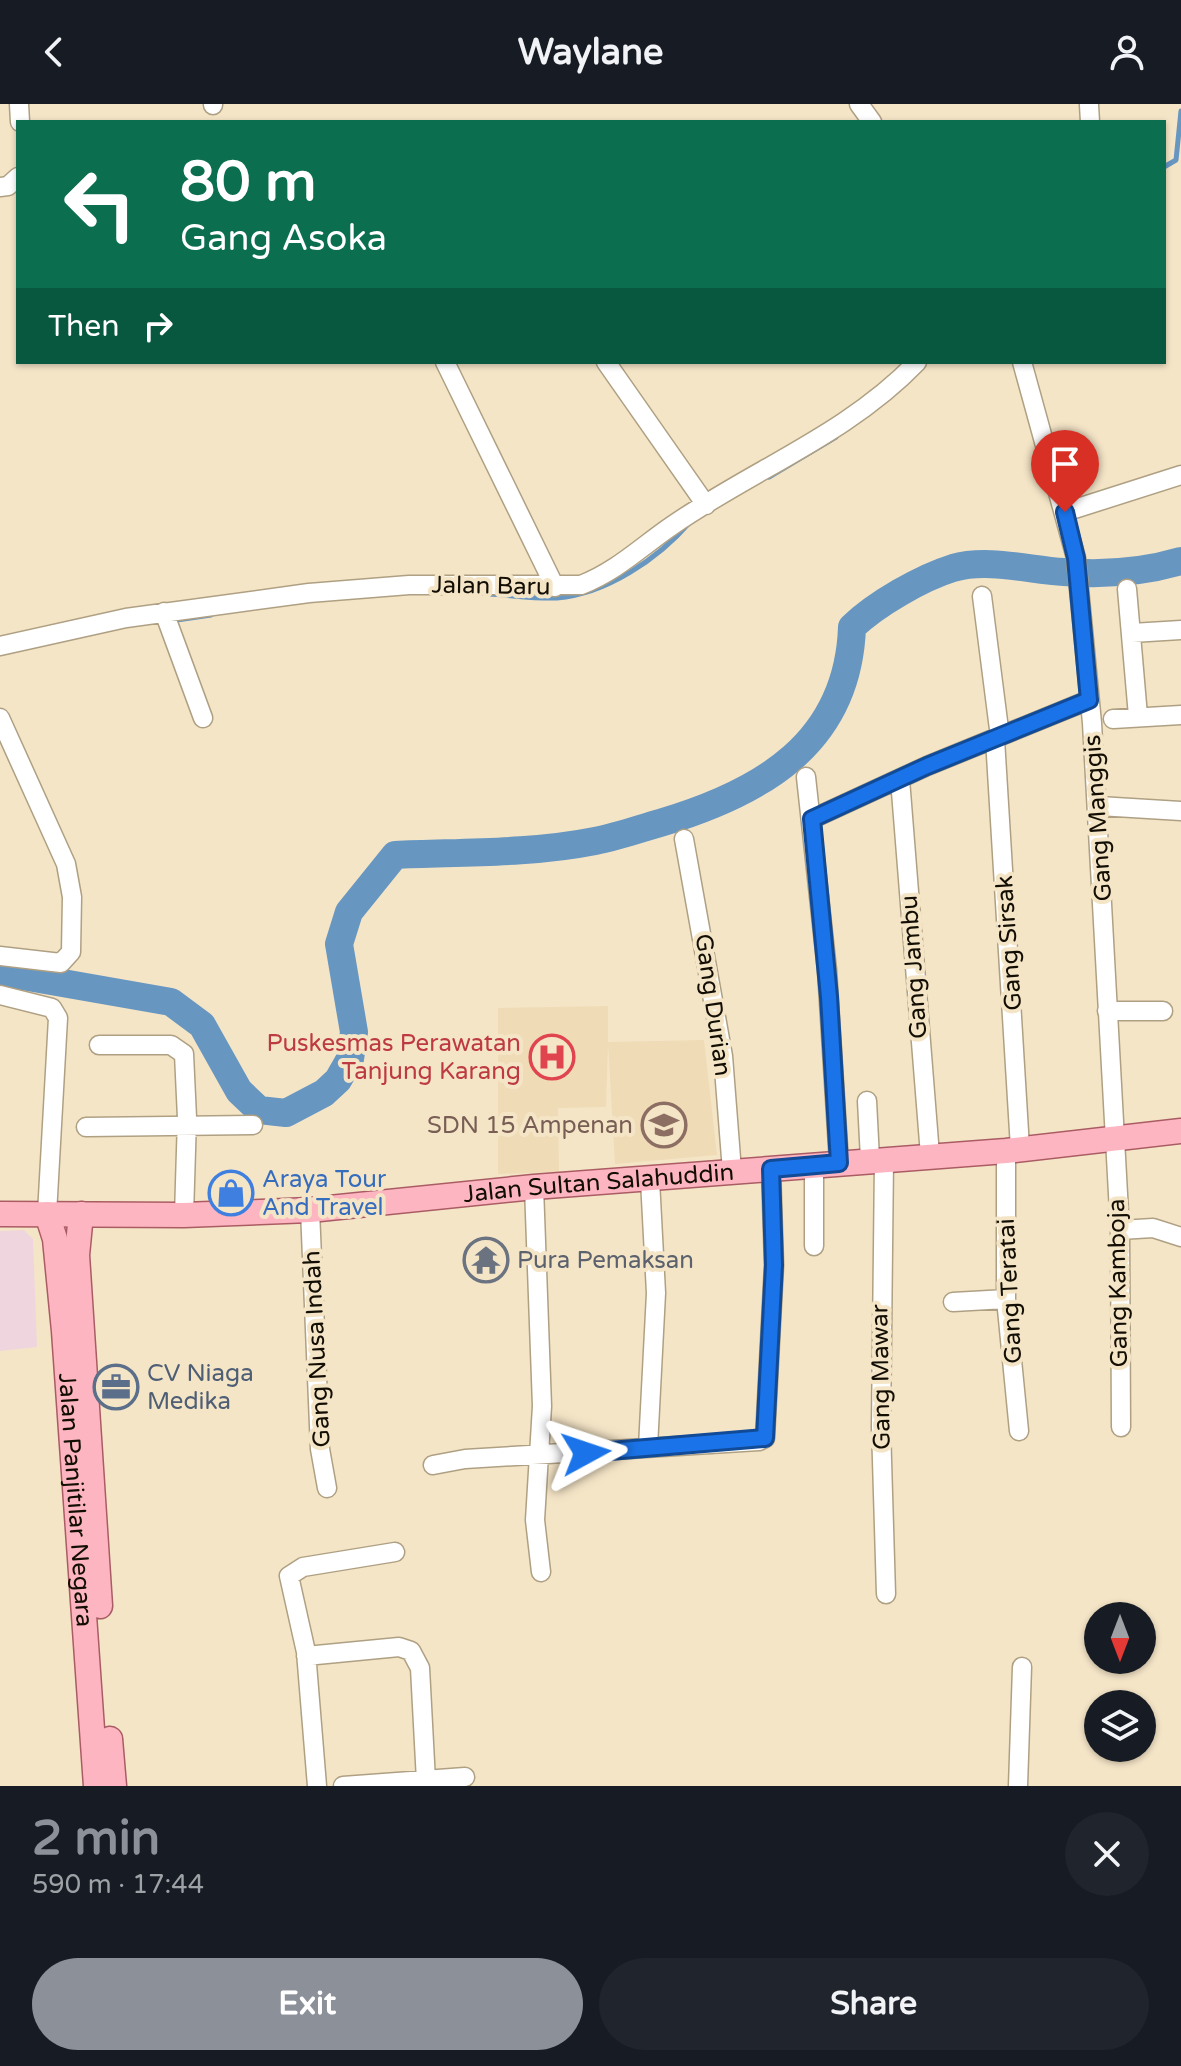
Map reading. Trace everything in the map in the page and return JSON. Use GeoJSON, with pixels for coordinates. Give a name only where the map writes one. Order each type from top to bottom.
{"type":"FeatureCollection","features":[{"type":"Feature","properties":{"kind":"main road","name":"Jalan Sultan Salahuddin"},"geometry":{"type":"LineString","coordinates":[[0,1214],[184,1215],[310,1210],[534,1187],[1013,1149],[1181,1131]]}},
{"type":"Feature","properties":{"kind":"main road","name":"Jalan Panjitilar Negara"},"geometry":{"type":"LineString","coordinates":[[64,1214],[55,1239],[96,1786]]}},
{"type":"Feature","properties":{"kind":"main road"},"geometry":{"type":"LineString","coordinates":[[64,1214],[77,1231],[114,1786]]}},
{"type":"Feature","properties":{"kind":"street"},"geometry":{"type":"LineString","coordinates":[[446,364],[555,587]]}},
{"type":"Feature","properties":{"kind":"street"},"geometry":{"type":"LineString","coordinates":[[607,364],[706,505]]}},
{"type":"Feature","properties":{"kind":"street","name":"Jalan Baru"},"geometry":{"type":"LineString","coordinates":[[0,646],[167,620],[309,593],[409,585],[581,585],[603,576],[706,505],[826,435],[915,364]]}},
{"type":"Feature","properties":{"kind":"street","name":"Gang Manggis"},"geometry":{"type":"LineString","coordinates":[[1023,364],[1065,512],[1080,592],[1099,806],[1112,1138]]}},
{"type":"Feature","properties":{"kind":"street"},"geometry":{"type":"LineString","coordinates":[[1065,512],[1181,475]]}},
{"type":"Feature","properties":{"kind":"street"},"geometry":{"type":"LineString","coordinates":[[1127,589],[1138,716]]}},
{"type":"Feature","properties":{"kind":"street","name":"Gang Sirsak"},"geometry":{"type":"LineString","coordinates":[[982,596],[998,738],[1013,1149]]}},
{"type":"Feature","properties":{"kind":"street"},"geometry":{"type":"LineString","coordinates":[[167,620],[203,718]]}},
{"type":"Feature","properties":{"kind":"street"},"geometry":{"type":"LineString","coordinates":[[1132,633],[1181,630]]}},
{"type":"Feature","properties":{"kind":"street"},"geometry":{"type":"LineString","coordinates":[[812,819],[1089,700]]}},
{"type":"Feature","properties":{"kind":"street"},"geometry":{"type":"LineString","coordinates":[[1113,719],[1181,715]]}},
{"type":"Feature","properties":{"kind":"street"},"geometry":{"type":"LineString","coordinates":[[0,718],[26,780],[60,843],[72,897],[72,944],[70,956],[61,963],[0,956]]}},
{"type":"Feature","properties":{"kind":"street"},"geometry":{"type":"LineString","coordinates":[[806,777],[828,983],[839,1163]]}},
{"type":"Feature","properties":{"kind":"street","name":"Gang Jambu"},"geometry":{"type":"LineString","coordinates":[[900,779],[930,1155]]}},
{"type":"Feature","properties":{"kind":"street"},"geometry":{"type":"LineString","coordinates":[[1099,806],[1181,811]]}},
{"type":"Feature","properties":{"kind":"street","name":"Gang Durian"},"geometry":{"type":"LineString","coordinates":[[684,839],[723,1056],[732,1171]]}},
{"type":"Feature","properties":{"kind":"street"},"geometry":{"type":"LineString","coordinates":[[1,999],[52,1008],[57,1015],[58,1062],[48,1153],[64,1214]]}},
{"type":"Feature","properties":{"kind":"street"},"geometry":{"type":"LineString","coordinates":[[1107,1011],[1163,1011]]}},
{"type":"Feature","properties":{"kind":"street"},"geometry":{"type":"LineString","coordinates":[[99,1045],[168,1045],[181,1050],[186,1059],[184,1215]]}},
{"type":"Feature","properties":{"kind":"street","name":"Gang Mawar"},"geometry":{"type":"LineString","coordinates":[[867,1101],[877,1159],[886,1594]]}},
{"type":"Feature","properties":{"kind":"street"},"geometry":{"type":"LineString","coordinates":[[86,1127],[253,1125]]}},
{"type":"Feature","properties":{"kind":"street","name":"Gang Kamboja"},"geometry":{"type":"LineString","coordinates":[[1112,1138],[1120,1230],[1121,1427]]}},
{"type":"Feature","properties":{"kind":"street","name":"Gang Teratai"},"geometry":{"type":"LineString","coordinates":[[1013,1149],[1006,1299],[1019,1431]]}},
{"type":"Feature","properties":{"kind":"street"},"geometry":{"type":"LineString","coordinates":[[814,1165],[814,1246]]}},
{"type":"Feature","properties":{"kind":"street"},"geometry":{"type":"LineString","coordinates":[[433,1465],[765,1438],[774,1265],[771,1169]]}},
{"type":"Feature","properties":{"kind":"street"},"geometry":{"type":"LineString","coordinates":[[648,1447],[656,1293],[650,1180]]}},
{"type":"Feature","properties":{"kind":"street"},"geometry":{"type":"LineString","coordinates":[[534,1187],[540,1286],[540,1454],[535,1520],[541,1572]]}},
{"type":"Feature","properties":{"kind":"street","name":"Gang Nusa Indah"},"geometry":{"type":"LineString","coordinates":[[310,1210],[320,1449],[327,1488]]}},
{"type":"Feature","properties":{"kind":"street"},"geometry":{"type":"LineString","coordinates":[[1120,1230],[1153,1228],[1181,1237]]}},
{"type":"Feature","properties":{"kind":"street"},"geometry":{"type":"LineString","coordinates":[[953,1302],[1006,1299]]}},
{"type":"Feature","properties":{"kind":"street"},"geometry":{"type":"LineString","coordinates":[[317,1786],[306,1656],[289,1579],[293,1571],[303,1567],[395,1552]]}},
{"type":"Feature","properties":{"kind":"street"},"geometry":{"type":"LineString","coordinates":[[306,1656],[399,1647],[414,1656],[420,1668],[426,1781]]}},
{"type":"Feature","properties":{"kind":"street"},"geometry":{"type":"LineString","coordinates":[[1018,1786],[1022,1667]]}},
{"type":"Feature","properties":{"kind":"street"},"geometry":{"type":"LineString","coordinates":[[343,1786],[465,1777]]}},
{"type":"Feature","properties":{"kind":"shaded area"},"geometry":{"type":"Polygon","coordinates":[[[608,1006],[608,1042],[704,1040],[717,1155],[615,1164],[608,1044],[606,1107],[558,1108],[559,1172],[498,1174],[498,1008],[608,1006]]]}},
{"type":"Feature","properties":{"kind":"shaded area"},"geometry":{"type":"Polygon","coordinates":[[[24,1230],[33,1239],[37,1347],[0,1351],[0,1231],[24,1230]]]}},
{"type":"Feature","properties":{"kind":"waterway"},"geometry":{"type":"LineString","coordinates":[[1166,166],[1176,160],[1181,111]]}},
{"type":"Feature","properties":{"kind":"waterway"},"geometry":{"type":"LineString","coordinates":[[769,477],[836,437]]}},
{"type":"Feature","properties":{"kind":"waterway"},"geometry":{"type":"LineString","coordinates":[[488,594],[557,598],[594,590],[647,561],[690,522]]}},
{"type":"Feature","properties":{"kind":"waterway"},"geometry":{"type":"LineString","coordinates":[[0,972],[171,1002],[202,1025],[239,1091],[259,1110],[286,1113],[324,1093],[338,1080],[350,1059],[354,1032],[339,944],[349,912],[395,855],[521,850],[595,841],[697,811],[732,796],[764,779],[792,758],[816,733],[835,703],[847,668],[852,627],[886,601],[940,572],[980,564],[1108,573],[1181,561]]}},
{"type":"Feature","properties":{"kind":"waterway"},"geometry":{"type":"LineString","coordinates":[[170,621],[211,615]]}},
{"type":"Feature","properties":{"kind":"place","name":"Puskesmas Perawatan Tanjung Karang"},"geometry":{"type":"Point","coordinates":[552,1057]}},
{"type":"Feature","properties":{"kind":"place","name":"SDN 15 Ampenan"},"geometry":{"type":"Point","coordinates":[664,1125]}},
{"type":"Feature","properties":{"kind":"place","name":"Araya Tour And Travel"},"geometry":{"type":"Point","coordinates":[231,1193]}},
{"type":"Feature","properties":{"kind":"place","name":"Pura Pemaksan"},"geometry":{"type":"Point","coordinates":[486,1260]}},
{"type":"Feature","properties":{"kind":"place","name":"CV Niaga Medika"},"geometry":{"type":"Point","coordinates":[116,1387]}},
{"type":"Feature","properties":{"kind":"route"},"geometry":{"type":"LineString","coordinates":[[586,1453],[662,1445],[751,1442],[765,1438],[774,1265],[771,1169],[839,1163],[829,997],[812,819],[927,766],[1089,700],[1076,558],[1065,512]]}}]}
